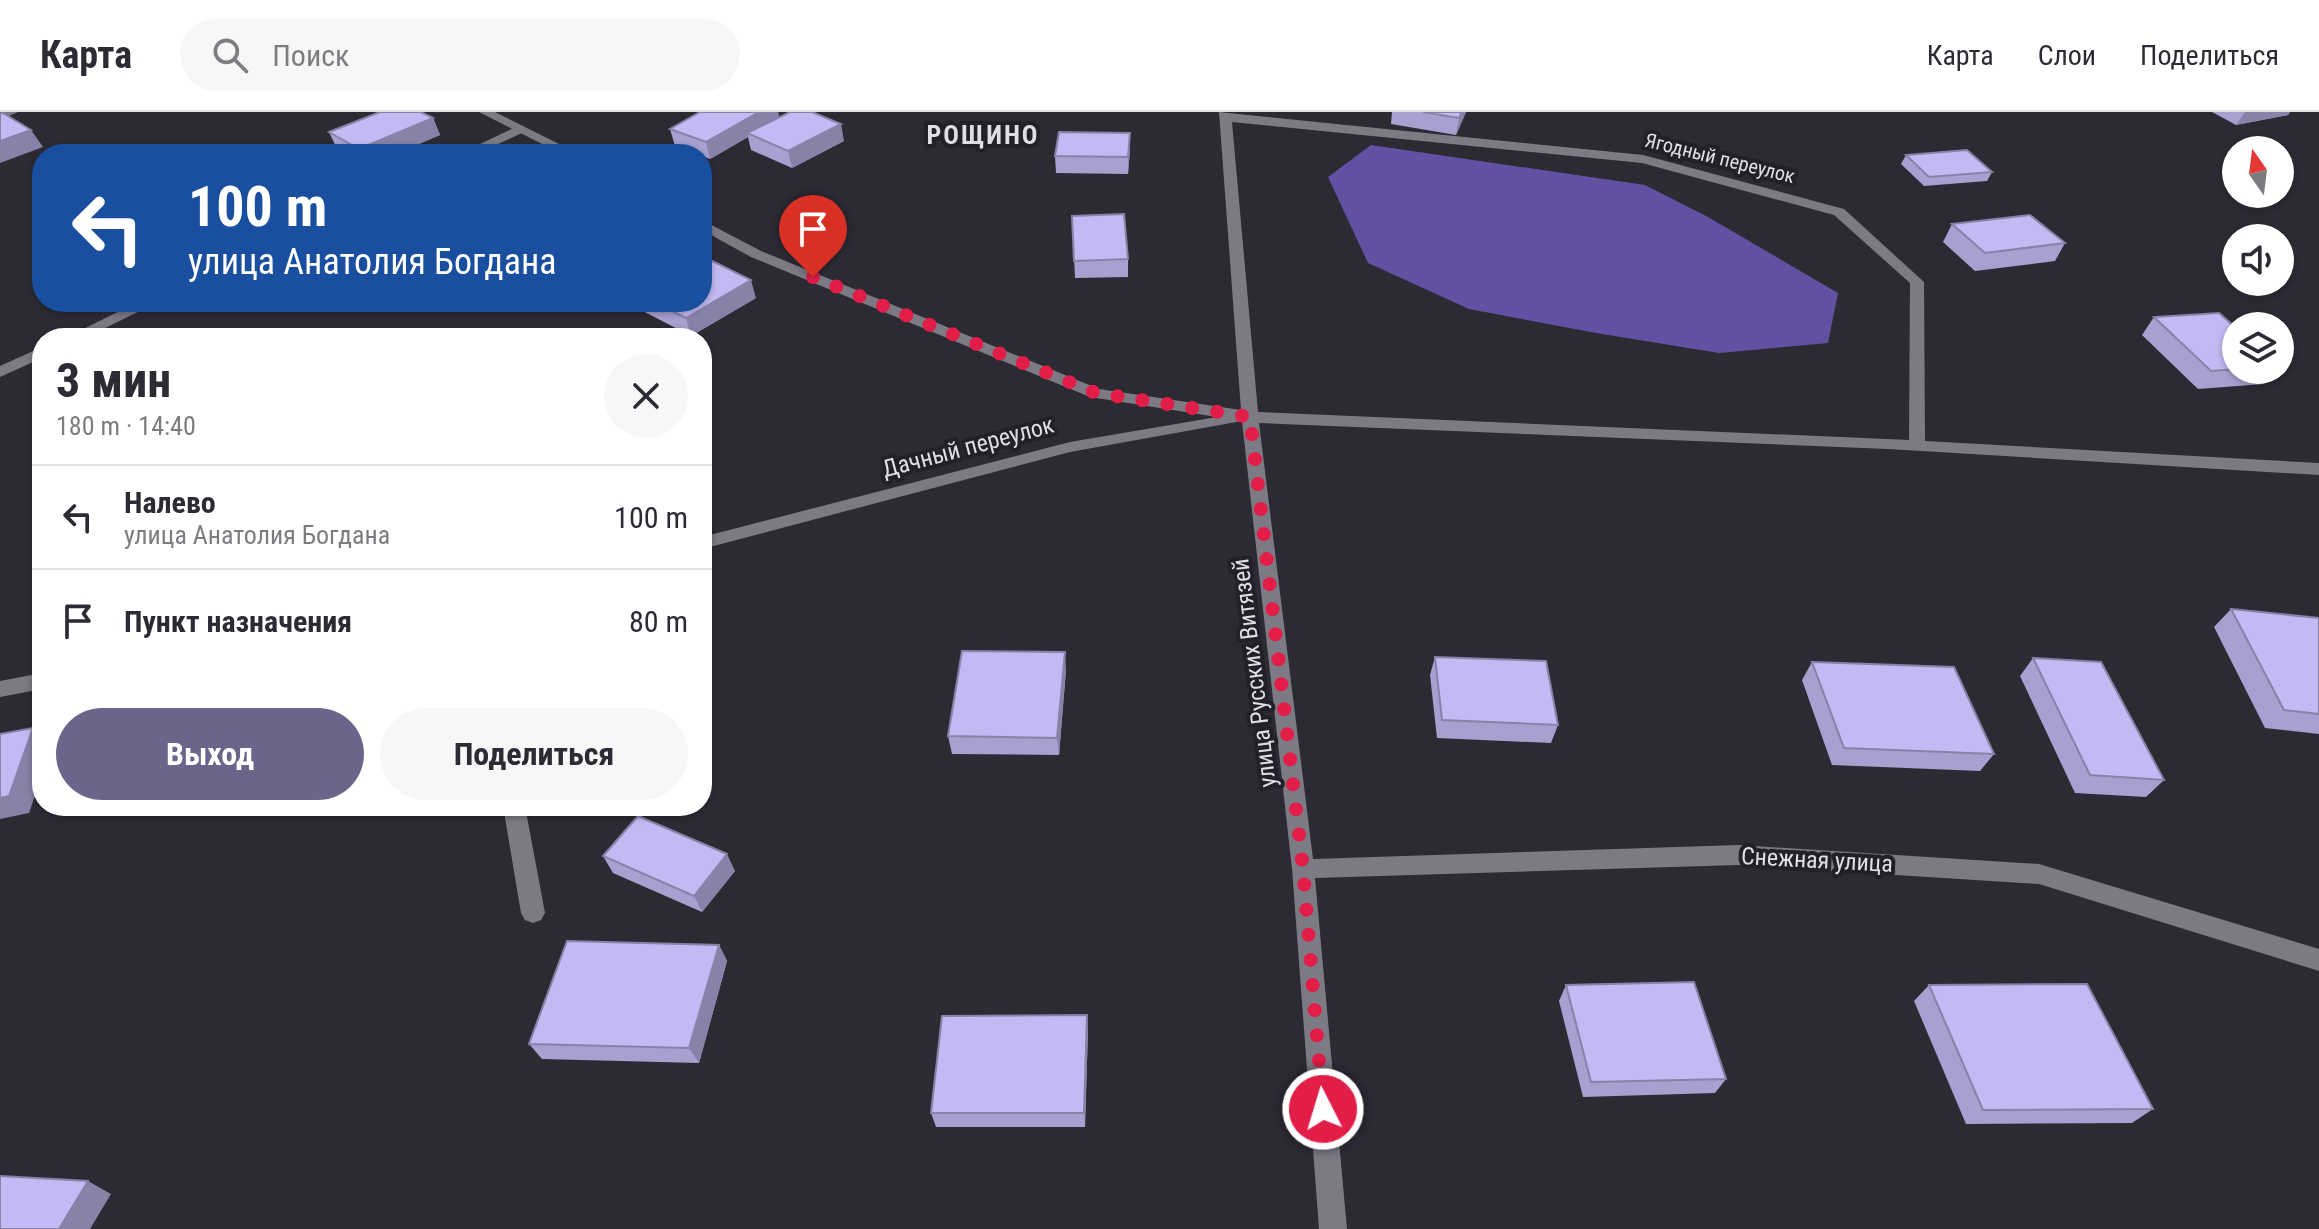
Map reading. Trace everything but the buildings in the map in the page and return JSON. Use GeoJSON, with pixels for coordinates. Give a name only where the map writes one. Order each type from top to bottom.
{"type":"FeatureCollection","features":[{"type":"Feature","properties":{"kind":"street"},"geometry":{"type":"LineString","coordinates":[[0,116],[12,112]]}},
{"type":"Feature","properties":{"kind":"street"},"geometry":{"type":"LineString","coordinates":[[485,112],[551,144]]}},
{"type":"Feature","properties":{"kind":"street","name":"улица Русских Витязей"},"geometry":{"type":"LineString","coordinates":[[1226,115],[1250,417],[1303,869],[1333,1229]]}},
{"type":"Feature","properties":{"kind":"street","name":"Ягодный переулок"},"geometry":{"type":"LineString","coordinates":[[1226,115],[1643,159],[1839,212],[1917,282],[1917,445]]}},
{"type":"Feature","properties":{"kind":"street"},"geometry":{"type":"LineString","coordinates":[[488,144],[520,129]]}},
{"type":"Feature","properties":{"kind":"street"},"geometry":{"type":"LineString","coordinates":[[712,230],[756,254],[1096,393],[1250,417],[1917,445],[2319,469]]}},
{"type":"Feature","properties":{"kind":"street"},"geometry":{"type":"LineString","coordinates":[[94,328],[129,312]]}},
{"type":"Feature","properties":{"kind":"street"},"geometry":{"type":"LineString","coordinates":[[0,372],[32,357]]}},
{"type":"Feature","properties":{"kind":"street","name":"Дачный переулок"},"geometry":{"type":"LineString","coordinates":[[712,540],[1070,447],[1250,417]]}},
{"type":"Feature","properties":{"kind":"street"},"geometry":{"type":"LineString","coordinates":[[0,689],[32,683]]}},
{"type":"Feature","properties":{"kind":"street"},"geometry":{"type":"LineString","coordinates":[[516,816],[533,913]]}},
{"type":"Feature","properties":{"kind":"street","name":"Снежная улица"},"geometry":{"type":"LineString","coordinates":[[1303,869],[1738,855],[2039,874],[2319,960]]}},
{"type":"Feature","properties":{"kind":"shaded area"},"geometry":{"type":"Polygon","coordinates":[[[1371,145],[1645,185],[1708,217],[1838,293],[1828,343],[1719,353],[1469,309],[1368,263],[1328,177],[1371,145]]]}},
{"type":"Feature","properties":{"kind":"district","name":"РОЩИНО"},"geometry":{"type":"Point","coordinates":[983,135]}},
{"type":"Feature","properties":{"kind":"route"},"geometry":{"type":"LineString","coordinates":[[813,277],[1096,393],[1250,417],[1303,869],[1323,1109]]}}]}
